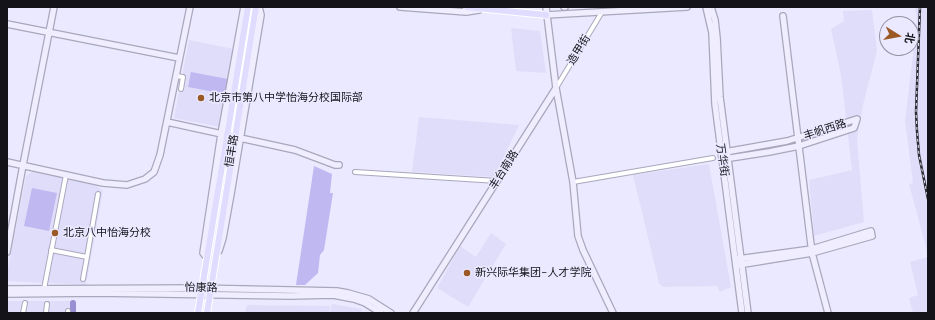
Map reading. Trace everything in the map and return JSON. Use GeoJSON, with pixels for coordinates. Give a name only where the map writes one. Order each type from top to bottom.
{"type":"FeatureCollection","features":[{"type":"Feature","properties":{"kind":"main road","name":"恒丰路"},"geometry":{"type":"LineString","coordinates":[[198,313],[224,134],[248,7]]}},
{"type":"Feature","properties":{"kind":"main road","name":"恒丰路"},"geometry":{"type":"LineString","coordinates":[[207,313],[214,262],[238,137],[256,7]]}},
{"type":"Feature","properties":{"kind":"main road"},"geometry":{"type":"LineString","coordinates":[[467,7],[546,15]]}},
{"type":"Feature","properties":{"kind":"street"},"geometry":{"type":"LineString","coordinates":[[7,252],[54,7]]}},
{"type":"Feature","properties":{"kind":"street"},"geometry":{"type":"LineString","coordinates":[[7,162],[103,184],[127,185],[145,179],[154,172],[160,155],[190,7]]}},
{"type":"Feature","properties":{"kind":"street"},"geometry":{"type":"LineString","coordinates":[[224,134],[244,7]]}},
{"type":"Feature","properties":{"kind":"street"},"geometry":{"type":"LineString","coordinates":[[238,137],[261,15],[259,7]]}},
{"type":"Feature","properties":{"kind":"street"},"geometry":{"type":"LineString","coordinates":[[400,7],[466,12],[483,9]]}},
{"type":"Feature","properties":{"kind":"street"},"geometry":{"type":"LineString","coordinates":[[541,7],[546,15]]}},
{"type":"Feature","properties":{"kind":"street"},"geometry":{"type":"LineString","coordinates":[[546,7],[556,88],[573,182],[578,236],[613,313]]}},
{"type":"Feature","properties":{"kind":"street"},"geometry":{"type":"LineString","coordinates":[[546,15],[687,7]]}},
{"type":"Feature","properties":{"kind":"street","name":"万华街"},"geometry":{"type":"LineString","coordinates":[[706,7],[712,33],[714,92],[725,155]]}},
{"type":"Feature","properties":{"kind":"street","name":"万华街"},"geometry":{"type":"LineString","coordinates":[[711,7],[718,38],[719,86],[725,155],[738,262],[742,313]]}},
{"type":"Feature","properties":{"kind":"street","name":"造甲街"},"geometry":{"type":"LineString","coordinates":[[556,88],[602,12]]}},
{"type":"Feature","properties":{"kind":"street"},"geometry":{"type":"LineString","coordinates":[[783,16],[812,251],[828,313]]}},
{"type":"Feature","properties":{"kind":"street"},"geometry":{"type":"LineString","coordinates":[[7,24],[179,58]]}},
{"type":"Feature","properties":{"kind":"street"},"geometry":{"type":"LineString","coordinates":[[176,76],[183,78],[181,89]]}},
{"type":"Feature","properties":{"kind":"street","name":"丰台南路"},"geometry":{"type":"LineString","coordinates":[[413,313],[556,88]]}},
{"type":"Feature","properties":{"kind":"street","name":"丰帆西路"},"geometry":{"type":"LineString","coordinates":[[857,119],[854,128],[799,146],[769,152],[725,155],[798,138],[857,119]]}},
{"type":"Feature","properties":{"kind":"street"},"geometry":{"type":"LineString","coordinates":[[167,122],[296,150],[335,165],[339,165]]}},
{"type":"Feature","properties":{"kind":"street"},"geometry":{"type":"LineString","coordinates":[[573,182],[713,158]]}},
{"type":"Feature","properties":{"kind":"street"},"geometry":{"type":"LineString","coordinates":[[355,172],[497,181]]}},
{"type":"Feature","properties":{"kind":"street"},"geometry":{"type":"LineString","coordinates":[[44,289],[66,175]]}},
{"type":"Feature","properties":{"kind":"street"},"geometry":{"type":"LineString","coordinates":[[83,279],[98,194]]}},
{"type":"Feature","properties":{"kind":"street"},"geometry":{"type":"LineString","coordinates":[[738,262],[812,251],[872,236],[871,231],[812,251]]}},
{"type":"Feature","properties":{"kind":"street"},"geometry":{"type":"LineString","coordinates":[[51,250],[87,257]]}},
{"type":"Feature","properties":{"kind":"street","name":"万华街"},"geometry":{"type":"LineString","coordinates":[[738,262],[748,313]]}},
{"type":"Feature","properties":{"kind":"street","name":"怡康路"},"geometry":{"type":"LineString","coordinates":[[7,289],[201,291],[333,295],[354,299],[365,303],[381,313]]}},
{"type":"Feature","properties":{"kind":"street","name":"怡康路"},"geometry":{"type":"LineString","coordinates":[[7,294],[201,291]]}},
{"type":"Feature","properties":{"kind":"street","name":"怡康路"},"geometry":{"type":"LineString","coordinates":[[210,292],[337,291],[369,299],[391,313]]}},
{"type":"Feature","properties":{"kind":"street"},"geometry":{"type":"LineString","coordinates":[[23,313],[25,303]]}},
{"type":"Feature","properties":{"kind":"street"},"geometry":{"type":"LineString","coordinates":[[46,313],[47,304]]}},
{"type":"Feature","properties":{"kind":"shaded area"},"geometry":{"type":"Polygon","coordinates":[[[915,7],[928,7],[928,255],[909,184],[913,183],[905,121],[913,56],[919,56],[919,16],[916,16],[915,7]]]}},
{"type":"Feature","properties":{"kind":"shaded area"},"geometry":{"type":"Polygon","coordinates":[[[872,10],[877,51],[863,105],[857,139],[864,222],[814,236],[809,180],[852,170],[841,75],[831,29],[844,21],[843,11],[872,10]]]}},
{"type":"Feature","properties":{"kind":"shaded area"},"geometry":{"type":"Polygon","coordinates":[[[511,28],[540,31],[546,73],[516,71],[511,28]]]}},
{"type":"Feature","properties":{"kind":"shaded area","name":"北京市第八中学怡海分校国际部"},"geometry":{"type":"Polygon","coordinates":[[[189,40],[234,49],[220,127],[174,118],[189,40]]]}},
{"type":"Feature","properties":{"kind":"shaded area"},"geometry":{"type":"Polygon","coordinates":[[[191,72],[228,79],[225,94],[188,87],[191,72]]]}},
{"type":"Feature","properties":{"kind":"shaded area"},"geometry":{"type":"Polygon","coordinates":[[[419,117],[519,125],[494,177],[412,172],[419,117]]]}},
{"type":"Feature","properties":{"kind":"shaded area"},"geometry":{"type":"Polygon","coordinates":[[[709,164],[731,287],[720,292],[717,286],[663,287],[659,283],[633,175],[709,164]]]}},
{"type":"Feature","properties":{"kind":"shaded area"},"geometry":{"type":"Polygon","coordinates":[[[314,166],[332,174],[330,193],[333,193],[324,250],[320,255],[318,273],[305,285],[296,285],[314,166]]]}},
{"type":"Feature","properties":{"kind":"shaded area","name":"北京八中怡海分校"},"geometry":{"type":"Polygon","coordinates":[[[33,171],[96,185],[103,191],[86,285],[7,281],[7,274],[26,176],[33,171]]]}},
{"type":"Feature","properties":{"kind":"shaded area"},"geometry":{"type":"Polygon","coordinates":[[[32,188],[57,193],[49,231],[24,226],[32,188]]]}},
{"type":"Feature","properties":{"kind":"shaded area","name":"新兴际华集团-人才学院"},"geometry":{"type":"Polygon","coordinates":[[[491,233],[506,244],[468,307],[437,288],[460,246],[476,257],[491,233]]]}},
{"type":"Feature","properties":{"kind":"shaded area"},"geometry":{"type":"Polygon","coordinates":[[[928,257],[928,313],[913,313],[909,298],[918,295],[910,262],[928,257]]]}},
{"type":"Feature","properties":{"kind":"shaded area"},"geometry":{"type":"Polygon","coordinates":[[[7,301],[72,301],[71,313],[7,313],[7,301]]]}},
{"type":"Feature","properties":{"kind":"shaded area"},"geometry":{"type":"Polygon","coordinates":[[[332,304],[362,309],[360,313],[330,313],[332,304]]]}},
{"type":"Feature","properties":{"kind":"shaded area"},"geometry":{"type":"Polygon","coordinates":[[[247,305],[330,306],[329,313],[245,313],[247,305]]]}},
{"type":"Feature","properties":{"kind":"waterway"},"geometry":{"type":"LineString","coordinates":[[73,303],[73,313]]}},
{"type":"Feature","properties":{"kind":"railway"},"geometry":{"type":"LineString","coordinates":[[920,7],[916,112],[919,155],[928,199]]}},
{"type":"Feature","properties":{"kind":"place","name":"北京市第八中学怡海分校国际部"},"geometry":{"type":"Point","coordinates":[201,98]}},
{"type":"Feature","properties":{"kind":"place","name":"北京八中怡海分校"},"geometry":{"type":"Point","coordinates":[55,233]}},
{"type":"Feature","properties":{"kind":"place","name":"新兴际华集团-人才学院"},"geometry":{"type":"Point","coordinates":[467,273]}}]}
